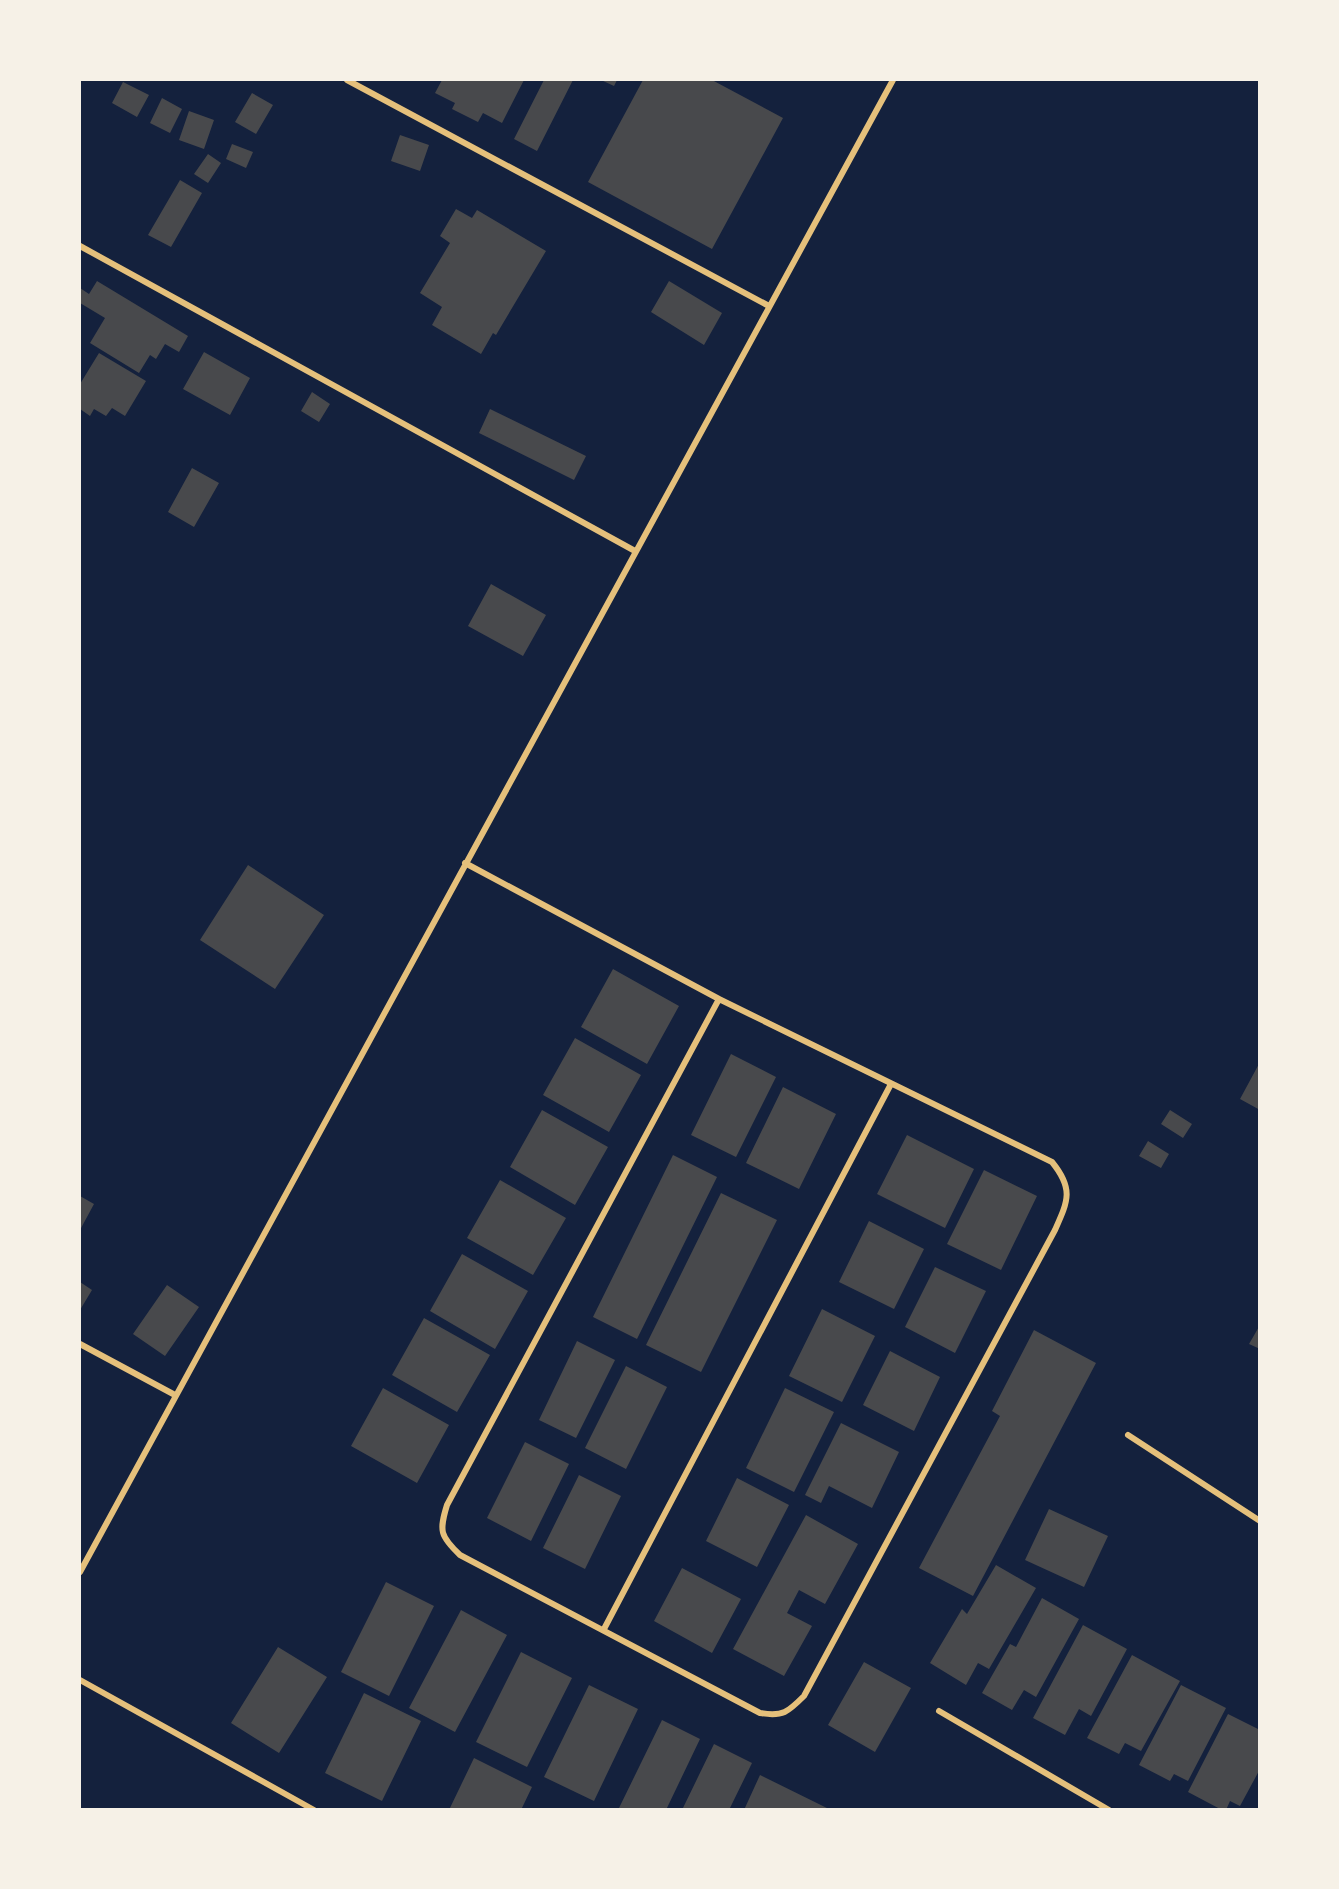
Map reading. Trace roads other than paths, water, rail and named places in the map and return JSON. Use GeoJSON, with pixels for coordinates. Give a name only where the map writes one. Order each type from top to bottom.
{"type":"FeatureCollection","features":[{"type":"Feature","properties":{"kind":"street"},"geometry":{"type":"LineString","coordinates":[[347,80],[770,306]]}},
{"type":"Feature","properties":{"kind":"street"},"geometry":{"type":"LineString","coordinates":[[80,1572],[893,80]]}},
{"type":"Feature","properties":{"kind":"street"},"geometry":{"type":"LineString","coordinates":[[80,246],[635,551]]}},
{"type":"Feature","properties":{"kind":"street"},"geometry":{"type":"LineString","coordinates":[[465,863],[719,999],[1052,1162],[1065,1179],[1066,1204],[1055,1230],[804,1695],[791,1709],[777,1716],[760,1713],[460,1555],[445,1540],[441,1525],[447,1505],[719,999]]}},
{"type":"Feature","properties":{"kind":"street"},"geometry":{"type":"LineString","coordinates":[[604,1629],[891,1084]]}},
{"type":"Feature","properties":{"kind":"street"},"geometry":{"type":"LineString","coordinates":[[80,1344],[175,1395]]}},
{"type":"Feature","properties":{"kind":"street"},"geometry":{"type":"LineString","coordinates":[[1128,1435],[1260,1521]]}},
{"type":"Feature","properties":{"kind":"street"},"geometry":{"type":"LineString","coordinates":[[80,1680],[314,1809]]}},
{"type":"Feature","properties":{"kind":"street"},"geometry":{"type":"LineString","coordinates":[[939,1711],[1109,1809]]}}]}
